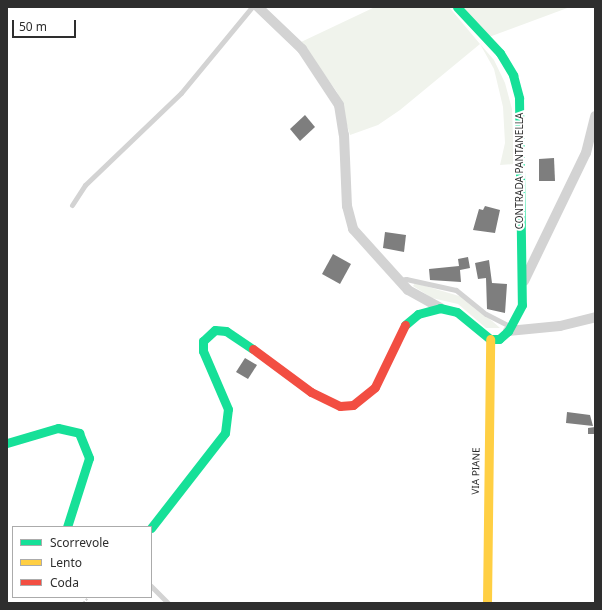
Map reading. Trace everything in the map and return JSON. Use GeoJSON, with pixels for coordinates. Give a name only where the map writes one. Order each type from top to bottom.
{"type":"FeatureCollection","features":[{"type":"Feature","properties":{"kind":"street"},"geometry":{"type":"LineString","coordinates":[[258,7],[302,49],[339,105],[344,135],[347,206],[353,229],[398,281],[440,308],[468,318],[490,339],[510,329],[560,326],[595,317]]}},
{"type":"Feature","properties":{"kind":"street","name":"CONTRADA PANTANELLA"},"geometry":{"type":"LineString","coordinates":[[457,7],[500,53],[513,75],[519,98],[524,281],[522,304],[510,329]]}},
{"type":"Feature","properties":{"kind":"street"},"geometry":{"type":"LineString","coordinates":[[524,281],[586,153],[595,116]]}},
{"type":"Feature","properties":{"kind":"street"},"geometry":{"type":"LineString","coordinates":[[152,527],[225,433],[228,409],[202,351],[203,341],[209,335],[226,330],[326,402],[340,406],[352,405],[375,387],[406,322],[418,314],[440,308]]}},
{"type":"Feature","properties":{"kind":"street","name":"VIA PIANE"},"geometry":{"type":"LineString","coordinates":[[487,603],[490,339]]}},
{"type":"Feature","properties":{"kind":"street"},"geometry":{"type":"LineString","coordinates":[[7,443],[58,428],[79,433],[86,444],[89,458],[67,526]]}},
{"type":"Feature","properties":{"kind":"lane"},"geometry":{"type":"LineString","coordinates":[[72,206],[85,186],[181,93],[252,7]]}},
{"type":"Feature","properties":{"kind":"lane"},"geometry":{"type":"LineString","coordinates":[[398,281],[406,279],[456,290],[486,314],[510,329]]}},
{"type":"Feature","properties":{"kind":"lane"},"geometry":{"type":"LineString","coordinates":[[152,587],[168,603]]}},
{"type":"Feature","properties":{"kind":"shaded area"},"geometry":{"type":"Polygon","coordinates":[[[375,7],[449,7],[480,44],[400,110],[378,125],[350,135],[337,92],[301,42],[375,7]]]}},
{"type":"Feature","properties":{"kind":"shaded area"},"geometry":{"type":"Polygon","coordinates":[[[461,7],[570,7],[489,37],[461,7]]]}},
{"type":"Feature","properties":{"kind":"shaded area"},"geometry":{"type":"Polygon","coordinates":[[[480,44],[494,60],[505,83],[512,109],[514,164],[500,165],[505,143],[503,107],[494,69],[480,44]]]}},
{"type":"Feature","properties":{"kind":"shaded area"},"geometry":{"type":"Polygon","coordinates":[[[415,283],[466,298],[500,328],[486,328],[458,304],[432,298],[413,286],[415,283]]]}},
{"type":"Feature","properties":{"kind":"building"},"geometry":{"type":"Polygon","coordinates":[[[305,115],[315,127],[300,141],[290,129],[305,115]]]}},
{"type":"Feature","properties":{"kind":"building"},"geometry":{"type":"Polygon","coordinates":[[[554,158],[555,181],[539,181],[539,159],[554,158]]]}},
{"type":"Feature","properties":{"kind":"building"},"geometry":{"type":"Polygon","coordinates":[[[485,206],[500,210],[495,233],[473,230],[479,209],[483,210],[485,206]]]}},
{"type":"Feature","properties":{"kind":"building"},"geometry":{"type":"Polygon","coordinates":[[[385,232],[406,235],[404,252],[383,248],[385,232]]]}},
{"type":"Feature","properties":{"kind":"building"},"geometry":{"type":"Polygon","coordinates":[[[333,254],[351,264],[340,284],[322,274],[333,254]]]}},
{"type":"Feature","properties":{"kind":"building"},"geometry":{"type":"Polygon","coordinates":[[[468,257],[470,268],[460,270],[461,282],[430,280],[429,269],[459,266],[458,259],[468,257]]]}},
{"type":"Feature","properties":{"kind":"building"},"geometry":{"type":"Polygon","coordinates":[[[489,260],[492,283],[507,284],[505,313],[487,309],[486,278],[478,279],[475,263],[489,260]]]}},
{"type":"Feature","properties":{"kind":"building"},"geometry":{"type":"Polygon","coordinates":[[[245,358],[257,365],[248,379],[236,372],[245,358]]]}},
{"type":"Feature","properties":{"kind":"building"},"geometry":{"type":"Polygon","coordinates":[[[567,412],[590,415],[593,426],[566,423],[567,412]]]}},
{"type":"Feature","properties":{"kind":"building"},"geometry":{"type":"Polygon","coordinates":[[[595,427],[595,434],[588,434],[588,428],[595,427]]]}},
{"type":"Feature","properties":{"kind":"traffic: fast"},"geometry":{"type":"LineString","coordinates":[[457,7],[500,53],[513,75],[519,98],[522,305],[508,331],[499,339],[490,339]]}},
{"type":"Feature","properties":{"kind":"traffic: fast"},"geometry":{"type":"LineString","coordinates":[[405,325],[418,314],[440,308],[457,312],[490,339]]}},
{"type":"Feature","properties":{"kind":"traffic: fast"},"geometry":{"type":"LineString","coordinates":[[152,527],[225,433],[228,409],[203,351],[203,341],[215,330],[226,331],[253,349]]}},
{"type":"Feature","properties":{"kind":"traffic: fast"},"geometry":{"type":"LineString","coordinates":[[7,443],[58,428],[79,433],[89,458],[67,526]]}},
{"type":"Feature","properties":{"kind":"traffic: slow"},"geometry":{"type":"LineString","coordinates":[[487,603],[490,339]]}},
{"type":"Feature","properties":{"kind":"traffic: jam"},"geometry":{"type":"LineString","coordinates":[[253,349],[311,392],[340,406],[353,405],[375,387],[405,325]]}}]}
